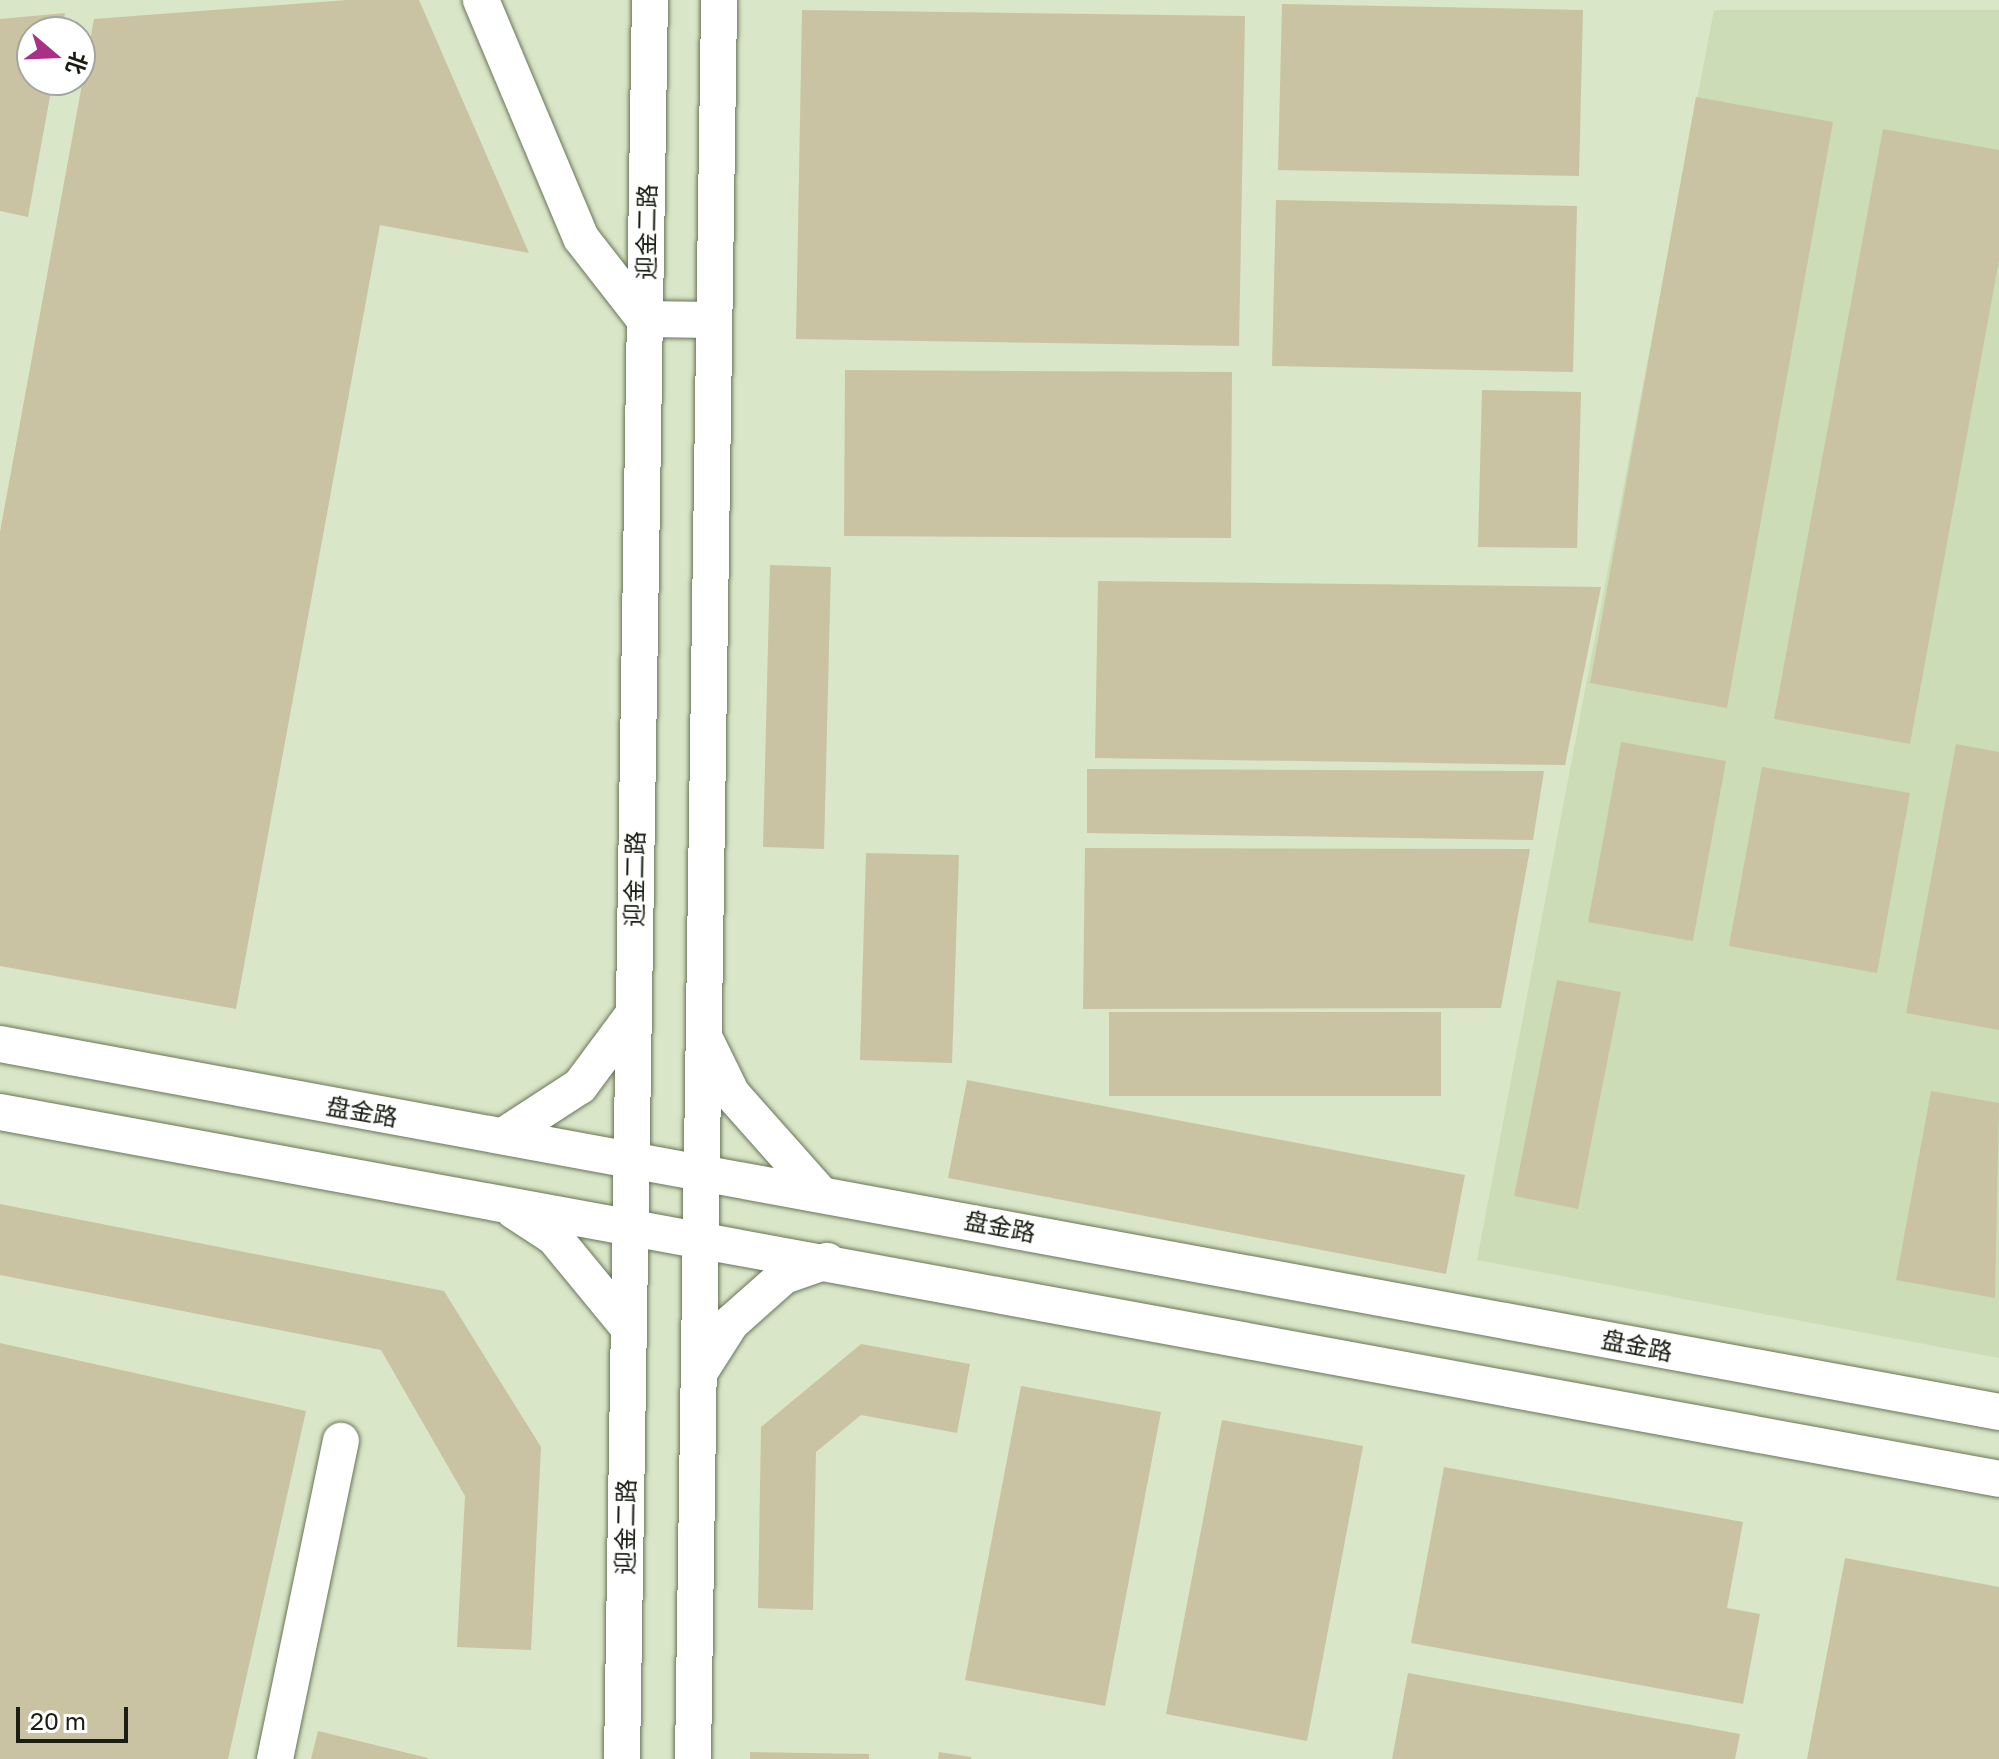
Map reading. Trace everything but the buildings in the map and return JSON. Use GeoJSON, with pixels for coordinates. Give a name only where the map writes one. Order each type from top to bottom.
{"type":"FeatureCollection","features":[{"type":"Feature","properties":{"kind":"street"},"geometry":{"type":"LineString","coordinates":[[481,0],[581,238],[644,319],[714,320]]}},
{"type":"Feature","properties":{"kind":"street","name":"迎金二路"},"geometry":{"type":"LineString","coordinates":[[622,1759],[650,0]]}},
{"type":"Feature","properties":{"kind":"street"},"geometry":{"type":"LineString","coordinates":[[693,1759],[719,0]]}},
{"type":"Feature","properties":{"kind":"street"},"geometry":{"type":"LineString","coordinates":[[503,1136],[580,1086],[632,1016]]}},
{"type":"Feature","properties":{"kind":"street"},"geometry":{"type":"LineString","coordinates":[[704,1036],[732,1094],[819,1192]]}},
{"type":"Feature","properties":{"kind":"street","name":"盘金路"},"geometry":{"type":"LineString","coordinates":[[0,1044],[819,1192],[1999,1412]]}},
{"type":"Feature","properties":{"kind":"street"},"geometry":{"type":"LineString","coordinates":[[0,1112],[701,1237],[1999,1479]]}},
{"type":"Feature","properties":{"kind":"street"},"geometry":{"type":"LineString","coordinates":[[500,1201],[554,1237],[628,1327]]}},
{"type":"Feature","properties":{"kind":"street"},"geometry":{"type":"LineString","coordinates":[[701,1370],[731,1323],[784,1276],[827,1261]]}},
{"type":"Feature","properties":{"kind":"street"},"geometry":{"type":"LineString","coordinates":[[275,1759],[341,1441]]}},
{"type":"Feature","properties":{"kind":"shaded area"},"geometry":{"type":"Polygon","coordinates":[[[1714,10],[1999,10],[1999,1358],[1477,1260],[1714,10]]]}}]}
